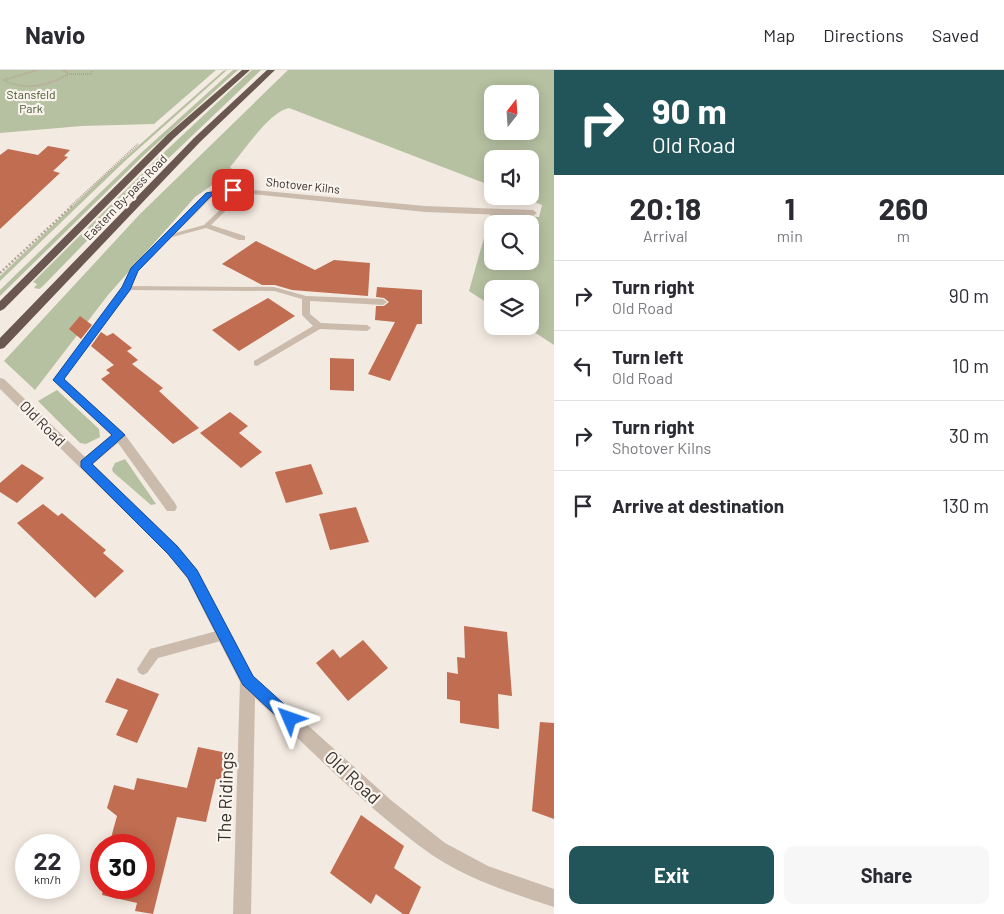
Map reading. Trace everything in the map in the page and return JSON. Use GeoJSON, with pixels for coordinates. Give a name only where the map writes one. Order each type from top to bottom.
{"type":"FeatureCollection","features":[{"type":"Feature","properties":{"kind":"highway","name":"Eastern By-pass Road"},"geometry":{"type":"LineString","coordinates":[[0,307],[171,136],[246,70]]}},
{"type":"Feature","properties":{"kind":"highway","name":"Eastern By-pass Road"},"geometry":{"type":"LineString","coordinates":[[0,345],[197,140],[271,70]]}},
{"type":"Feature","properties":{"kind":"street","name":"Shotover Kilns"},"geometry":{"type":"LineString","coordinates":[[119,435],[58,380],[127,288],[134,270],[208,195],[233,190],[425,209],[533,214]]}},
{"type":"Feature","properties":{"kind":"street","name":"Old Road"},"geometry":{"type":"LineString","coordinates":[[0,382],[26,405],[173,550],[192,574],[248,680],[386,807],[439,849],[484,874],[554,898]]}},
{"type":"Feature","properties":{"kind":"street"},"geometry":{"type":"LineString","coordinates":[[85,464],[119,435],[171,507]]}},
{"type":"Feature","properties":{"kind":"street","name":"The Ridings"},"geometry":{"type":"LineString","coordinates":[[242,914],[248,680]]}},
{"type":"Feature","properties":{"kind":"lane"},"geometry":{"type":"LineString","coordinates":[[165,237],[206,226],[243,191]]}},
{"type":"Feature","properties":{"kind":"lane"},"geometry":{"type":"LineString","coordinates":[[206,226],[242,238]]}},
{"type":"Feature","properties":{"kind":"lane"},"geometry":{"type":"LineString","coordinates":[[127,288],[274,289],[306,298],[383,302]]}},
{"type":"Feature","properties":{"kind":"lane"},"geometry":{"type":"LineString","coordinates":[[306,298],[306,315],[319,326]]}},
{"type":"Feature","properties":{"kind":"lane"},"geometry":{"type":"LineString","coordinates":[[257,363],[319,326],[367,328]]}},
{"type":"Feature","properties":{"kind":"lane"},"geometry":{"type":"LineString","coordinates":[[143,669],[154,653],[224,634]]}},
{"type":"Feature","properties":{"kind":"path"},"geometry":{"type":"LineString","coordinates":[[37,70],[4,80],[26,87],[60,80],[67,74]]}},
{"type":"Feature","properties":{"kind":"path"},"geometry":{"type":"LineString","coordinates":[[62,70],[67,74],[91,74],[92,70]]}},
{"type":"Feature","properties":{"kind":"path"},"geometry":{"type":"LineString","coordinates":[[76,74],[78,70]]}},
{"type":"Feature","properties":{"kind":"path"},"geometry":{"type":"LineString","coordinates":[[0,273],[143,140]]}},
{"type":"Feature","properties":{"kind":"green space","name":"Stansfeld Park"},"geometry":{"type":"Polygon","coordinates":[[[0,70],[216,70],[154,124],[82,126],[0,133],[0,70]]]}},
{"type":"Feature","properties":{"kind":"green space"},"geometry":{"type":"Polygon","coordinates":[[[227,70],[126,160],[0,281],[0,276],[103,177],[223,71],[227,70]]]}},
{"type":"Feature","properties":{"kind":"green space"},"geometry":{"type":"Polygon","coordinates":[[[233,70],[238,70],[144,155],[0,296],[0,290],[141,153],[233,70]]]}},
{"type":"Feature","properties":{"kind":"green space"},"geometry":{"type":"Polygon","coordinates":[[[252,70],[261,70],[149,177],[42,287],[39,289],[34,288],[37,284],[33,282],[157,159],[252,70]]]}},
{"type":"Feature","properties":{"kind":"green space"},"geometry":{"type":"Polygon","coordinates":[[[288,70],[554,70],[554,345],[539,335],[539,280],[484,280],[484,301],[469,291],[484,238],[484,270],[539,270],[539,217],[542,205],[539,204],[539,150],[484,150],[484,183],[289,108],[281,111],[265,124],[230,167],[239,176],[221,179],[195,197],[108,295],[35,390],[4,361],[140,214],[288,70]]]}},
{"type":"Feature","properties":{"kind":"green space"},"geometry":{"type":"Polygon","coordinates":[[[491,213],[515,215],[490,215],[491,213]]]}},
{"type":"Feature","properties":{"kind":"green space"},"geometry":{"type":"Polygon","coordinates":[[[57,390],[99,429],[100,437],[86,444],[80,443],[38,401],[57,390]]]}},
{"type":"Feature","properties":{"kind":"green space"},"geometry":{"type":"Polygon","coordinates":[[[125,459],[156,504],[151,505],[113,472],[112,469],[115,463],[125,459]]]}},
{"type":"Feature","properties":{"kind":"building"},"geometry":{"type":"Polygon","coordinates":[[[48,146],[70,150],[64,156],[68,157],[53,171],[60,173],[0,229],[0,155],[8,149],[38,155],[48,146]]]}},
{"type":"Feature","properties":{"kind":"building"},"geometry":{"type":"Polygon","coordinates":[[[256,241],[315,270],[334,260],[370,263],[368,296],[292,290],[275,285],[262,285],[222,264],[256,241]]]}},
{"type":"Feature","properties":{"kind":"building"},"geometry":{"type":"Polygon","coordinates":[[[377,287],[422,290],[422,324],[417,324],[390,381],[368,374],[395,322],[375,320],[376,306],[384,306],[389,302],[384,298],[376,297],[377,287]]]}},
{"type":"Feature","properties":{"kind":"building"},"geometry":{"type":"Polygon","coordinates":[[[268,298],[295,316],[239,351],[212,330],[268,298]]]}},
{"type":"Feature","properties":{"kind":"building"},"geometry":{"type":"Polygon","coordinates":[[[80,316],[92,325],[81,339],[69,329],[80,316]]]}},
{"type":"Feature","properties":{"kind":"building"},"geometry":{"type":"Polygon","coordinates":[[[101,332],[107,336],[113,333],[132,348],[127,351],[138,360],[132,364],[163,388],[159,391],[199,428],[173,444],[101,379],[110,373],[106,370],[114,365],[91,346],[101,332]]]}},
{"type":"Feature","properties":{"kind":"building"},"geometry":{"type":"Polygon","coordinates":[[[330,358],[354,359],[354,391],[330,390],[330,358]]]}},
{"type":"Feature","properties":{"kind":"building"},"geometry":{"type":"Polygon","coordinates":[[[230,412],[248,426],[239,433],[262,452],[241,468],[200,433],[230,412]]]}},
{"type":"Feature","properties":{"kind":"building"},"geometry":{"type":"Polygon","coordinates":[[[22,464],[44,478],[17,503],[0,492],[0,483],[22,464]]]}},
{"type":"Feature","properties":{"kind":"building"},"geometry":{"type":"Polygon","coordinates":[[[311,464],[323,494],[286,503],[275,472],[311,464]]]}},
{"type":"Feature","properties":{"kind":"building"},"geometry":{"type":"Polygon","coordinates":[[[43,504],[58,516],[62,513],[106,550],[103,553],[124,571],[95,598],[17,523],[43,504]]]}},
{"type":"Feature","properties":{"kind":"building"},"geometry":{"type":"Polygon","coordinates":[[[356,507],[369,542],[330,550],[319,514],[356,507]]]}},
{"type":"Feature","properties":{"kind":"building"},"geometry":{"type":"Polygon","coordinates":[[[464,626],[507,632],[512,696],[498,694],[499,729],[460,723],[460,701],[447,699],[447,672],[458,674],[457,657],[465,658],[464,626]]]}},
{"type":"Feature","properties":{"kind":"building"},"geometry":{"type":"Polygon","coordinates":[[[363,640],[388,668],[348,701],[316,663],[333,649],[340,658],[363,640]]]}},
{"type":"Feature","properties":{"kind":"building"},"geometry":{"type":"Polygon","coordinates":[[[117,678],[159,694],[137,743],[116,735],[128,710],[105,702],[117,678]]]}},
{"type":"Feature","properties":{"kind":"building"},"geometry":{"type":"Polygon","coordinates":[[[540,722],[554,723],[554,819],[532,811],[540,722]]]}},
{"type":"Feature","properties":{"kind":"building"},"geometry":{"type":"Polygon","coordinates":[[[198,747],[232,754],[225,781],[216,779],[206,822],[177,817],[153,914],[135,911],[137,903],[120,899],[155,899],[155,834],[112,834],[117,816],[107,808],[114,785],[134,790],[137,778],[187,788],[198,747]]]}},
{"type":"Feature","properties":{"kind":"building"},"geometry":{"type":"Polygon","coordinates":[[[361,815],[404,846],[394,868],[421,887],[409,914],[403,914],[376,894],[371,904],[330,873],[361,815]]]}},
{"type":"Feature","properties":{"kind":"route"},"geometry":{"type":"LineString","coordinates":[[233,190],[208,195],[134,270],[127,288],[58,380],[119,435],[85,464],[173,550],[192,574],[248,680],[290,719]]}}]}
